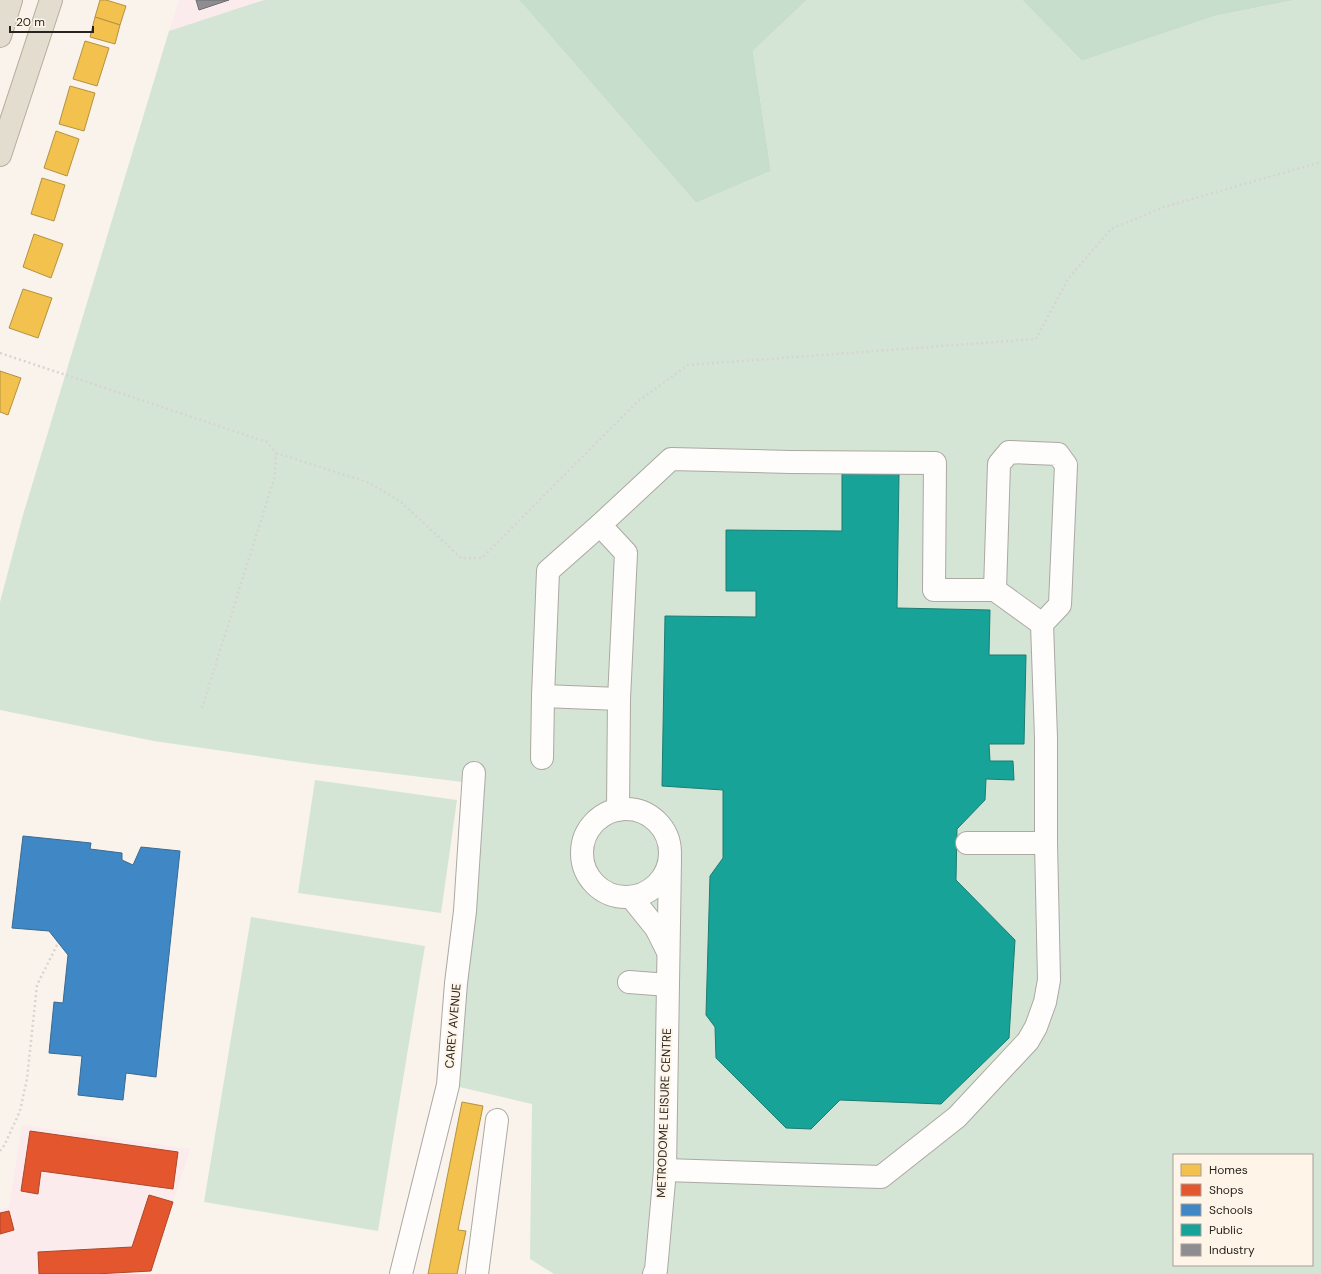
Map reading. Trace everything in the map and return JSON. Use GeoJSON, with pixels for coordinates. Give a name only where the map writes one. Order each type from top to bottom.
{"type":"FeatureCollection","features":[{"type":"Feature","properties":{"kind":"highway"},"geometry":{"type":"LineString","coordinates":[[0,36],[11,0]]}},
{"type":"Feature","properties":{"kind":"highway"},"geometry":{"type":"LineString","coordinates":[[0,155],[51,0]]}},
{"type":"Feature","properties":{"kind":"street"},"geometry":{"type":"LineString","coordinates":[[665,1170],[881,1177],[957,1117],[1028,1041],[1036,1027],[1045,1002],[1049,980],[1046,843],[1046,738],[1042,624],[1060,605],[1066,465],[1058,454],[1009,452],[999,464],[995,590]]}},
{"type":"Feature","properties":{"kind":"street"},"geometry":{"type":"LineString","coordinates":[[542,758],[548,571],[671,459],[935,464],[934,590],[995,590],[1042,624]]}},
{"type":"Feature","properties":{"kind":"street"},"geometry":{"type":"LineString","coordinates":[[600,525],[626,553],[619,699],[618,810]]}},
{"type":"Feature","properties":{"kind":"street"},"geometry":{"type":"LineString","coordinates":[[543,696],[619,699]]}},
{"type":"Feature","properties":{"kind":"street","name":"CAREY AVENUE"},"geometry":{"type":"LineString","coordinates":[[401,1274],[448,1085],[456,983],[465,911],[474,773]]}},
{"type":"Feature","properties":{"kind":"street","name":"METRODOME LEISURE CENTRE"},"geometry":{"type":"LineString","coordinates":[[654,1274],[656,1270],[665,1170],[670,860],[669,842],[660,825],[645,813],[637,810],[618,810],[599,818],[592,825],[585,839],[582,854],[588,874],[597,886],[610,894],[620,897],[631,897],[652,889],[664,876],[670,860]]}},
{"type":"Feature","properties":{"kind":"street"},"geometry":{"type":"LineString","coordinates":[[967,843],[1046,843]]}},
{"type":"Feature","properties":{"kind":"street","name":"METRODOME LEISURE CENTRE"},"geometry":{"type":"LineString","coordinates":[[631,897],[656,928],[668,952]]}},
{"type":"Feature","properties":{"kind":"street"},"geometry":{"type":"LineString","coordinates":[[629,982],[668,985]]}},
{"type":"Feature","properties":{"kind":"street"},"geometry":{"type":"LineString","coordinates":[[477,1274],[497,1120]]}},
{"type":"Feature","properties":{"kind":"path"},"geometry":{"type":"LineString","coordinates":[[0,353],[266,442],[276,453],[370,483],[401,502],[461,558],[482,558],[637,402],[688,365],[1036,339],[1068,279],[1111,229],[1164,207],[1321,162]]}},
{"type":"Feature","properties":{"kind":"path"},"geometry":{"type":"LineString","coordinates":[[201,711],[275,476],[276,453]]}},
{"type":"Feature","properties":{"kind":"path"},"geometry":{"type":"LineString","coordinates":[[0,1151],[5,1144],[20,1111],[27,1078],[37,985],[58,943]]}},
{"type":"Feature","properties":{"kind":"shaded area"},"geometry":{"type":"Polygon","coordinates":[[[179,0],[264,0],[169,31],[179,0]]]}},
{"type":"Feature","properties":{"kind":"shaded area"},"geometry":{"type":"Polygon","coordinates":[[[22,1125],[190,1149],[151,1271],[95,1274],[0,1274],[0,1210],[9,1207],[22,1125]]]}},
{"type":"Feature","properties":{"kind":"green space"},"geometry":{"type":"Polygon","coordinates":[[[264,0],[519,0],[696,203],[771,171],[753,51],[807,0],[1022,0],[1082,61],[1215,16],[1295,0],[1321,0],[1321,1274],[554,1274],[530,1259],[532,1104],[455,1086],[476,760],[467,767],[463,782],[305,763],[154,741],[0,710],[0,602],[23,515],[169,31],[264,0]]]}},
{"type":"Feature","properties":{"kind":"green space"},"geometry":{"type":"Polygon","coordinates":[[[519,0],[807,0],[753,51],[771,171],[696,203],[519,0]]]}},
{"type":"Feature","properties":{"kind":"green space"},"geometry":{"type":"Polygon","coordinates":[[[1022,0],[1295,0],[1215,16],[1082,61],[1022,0]]]}},
{"type":"Feature","properties":{"kind":"green space"},"geometry":{"type":"Polygon","coordinates":[[[315,780],[457,800],[441,913],[298,893],[315,780]]]}},
{"type":"Feature","properties":{"kind":"green space"},"geometry":{"type":"Polygon","coordinates":[[[251,917],[425,946],[378,1231],[204,1202],[251,917]]]}},
{"type":"Feature","properties":{"kind":"building: Homes"},"geometry":{"type":"Polygon","coordinates":[[[100,0],[106,0],[126,6],[120,25],[95,17],[100,0]]]}},
{"type":"Feature","properties":{"kind":"building: Homes"},"geometry":{"type":"Polygon","coordinates":[[[95,17],[120,25],[115,44],[90,37],[95,17]]]}},
{"type":"Feature","properties":{"kind":"building: Homes"},"geometry":{"type":"Polygon","coordinates":[[[85,41],[109,48],[97,86],[73,79],[85,41]]]}},
{"type":"Feature","properties":{"kind":"building: Homes"},"geometry":{"type":"Polygon","coordinates":[[[70,86],[95,93],[84,131],[59,124],[70,86]]]}},
{"type":"Feature","properties":{"kind":"building: Homes"},"geometry":{"type":"Polygon","coordinates":[[[56,131],[79,139],[67,176],[44,168],[56,131]]]}},
{"type":"Feature","properties":{"kind":"building: Homes"},"geometry":{"type":"Polygon","coordinates":[[[42,178],[65,185],[54,221],[31,214],[42,178]]]}},
{"type":"Feature","properties":{"kind":"building: Homes"},"geometry":{"type":"Polygon","coordinates":[[[34,234],[63,244],[51,278],[23,267],[34,234]]]}},
{"type":"Feature","properties":{"kind":"building: Homes"},"geometry":{"type":"Polygon","coordinates":[[[23,289],[52,298],[38,338],[9,328],[23,289]]]}},
{"type":"Feature","properties":{"kind":"building: Homes"},"geometry":{"type":"Polygon","coordinates":[[[0,371],[21,378],[8,415],[0,412],[0,371]]]}},
{"type":"Feature","properties":{"kind":"building: Homes"},"geometry":{"type":"Polygon","coordinates":[[[462,1102],[483,1106],[458,1230],[466,1231],[457,1274],[428,1274],[462,1102]]]}},
{"type":"Feature","properties":{"kind":"building: Shops"},"geometry":{"type":"Polygon","coordinates":[[[30,1131],[178,1152],[173,1189],[41,1171],[38,1194],[21,1191],[30,1131]]]}},
{"type":"Feature","properties":{"kind":"building: Shops"},"geometry":{"type":"Polygon","coordinates":[[[149,1195],[173,1202],[151,1271],[95,1274],[39,1274],[38,1252],[132,1247],[149,1195]]]}},
{"type":"Feature","properties":{"kind":"building: Shops"},"geometry":{"type":"Polygon","coordinates":[[[9,1211],[14,1230],[0,1234],[0,1213],[9,1211]]]}},
{"type":"Feature","properties":{"kind":"building: Schools"},"geometry":{"type":"Polygon","coordinates":[[[23,836],[91,843],[90,849],[122,853],[122,860],[133,865],[141,847],[180,851],[156,1077],[126,1073],[123,1100],[78,1095],[82,1056],[49,1053],[54,1002],[63,1003],[68,955],[49,931],[12,928],[23,836]]]}},
{"type":"Feature","properties":{"kind":"building: Public"},"geometry":{"type":"Polygon","coordinates":[[[842,474],[899,474],[897,608],[990,610],[989,655],[1026,655],[1024,744],[989,744],[990,761],[1013,761],[1014,780],[986,779],[985,800],[957,829],[956,880],[1015,940],[1009,1038],[941,1104],[840,1100],[811,1129],[786,1128],[716,1058],[715,1027],[706,1015],[710,876],[723,858],[723,790],[662,786],[665,616],[756,617],[756,591],[726,591],[726,530],[842,531],[842,474]]]}},
{"type":"Feature","properties":{"kind":"building: Industry"},"geometry":{"type":"Polygon","coordinates":[[[196,0],[229,0],[199,10],[196,0]]]}}]}
